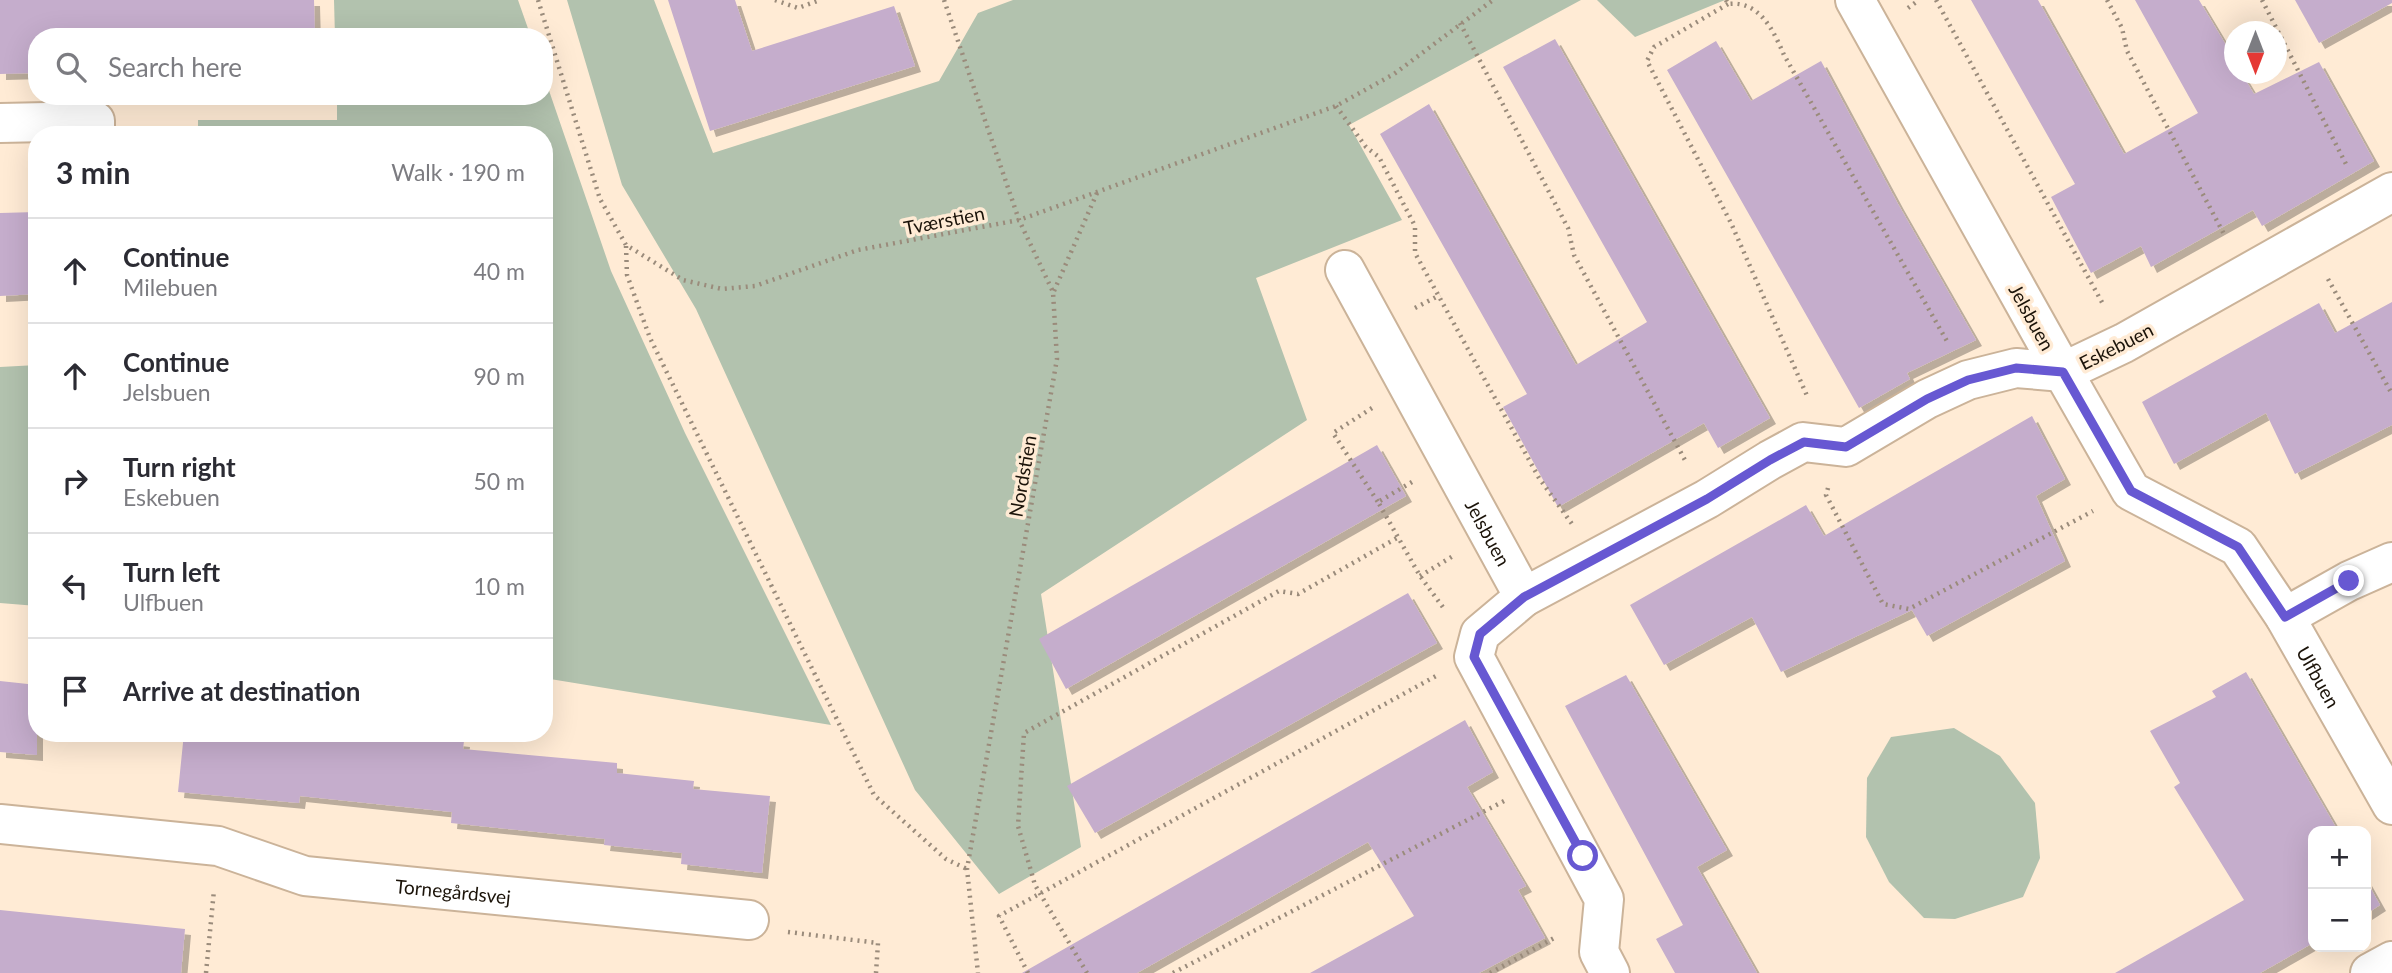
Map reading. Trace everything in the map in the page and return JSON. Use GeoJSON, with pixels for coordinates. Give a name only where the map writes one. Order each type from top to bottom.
{"type":"FeatureCollection","features":[{"type":"Feature","properties":{"kind":"street","name":"Jelsbuen"},"geometry":{"type":"LineString","coordinates":[[1855,0],[2063,372]]}},
{"type":"Feature","properties":{"kind":"street"},"geometry":{"type":"LineString","coordinates":[[0,123],[95,121],[95,126]]}},
{"type":"Feature","properties":{"kind":"street","name":"Eskebuen"},"geometry":{"type":"LineString","coordinates":[[2131,491],[2063,372],[2124,343],[2380,199]]}},
{"type":"Feature","properties":{"kind":"street","name":"Jelsbuen"},"geometry":{"type":"LineString","coordinates":[[1345,270],[1524,597],[1707,499],[1804,442],[1846,447],[1927,399],[1968,380],[2016,368],[2063,372]]}},
{"type":"Feature","properties":{"kind":"street"},"geometry":{"type":"LineString","coordinates":[[2131,491],[2238,547],[2285,617],[2349,581],[2392,562]]}},
{"type":"Feature","properties":{"kind":"street"},"geometry":{"type":"LineString","coordinates":[[1524,597],[1480,634],[1474,657],[1604,899],[1599,952],[1610,973]]}},
{"type":"Feature","properties":{"kind":"street","name":"Ulfbuen"},"geometry":{"type":"LineString","coordinates":[[2285,617],[2392,805]]}},
{"type":"Feature","properties":{"kind":"street","name":"Tornegårdsvej"},"geometry":{"type":"LineString","coordinates":[[0,824],[218,846],[305,876],[749,920]]}},
{"type":"Feature","properties":{"kind":"street"},"geometry":{"type":"LineString","coordinates":[[2370,973],[2392,961]]}},
{"type":"Feature","properties":{"kind":"path","name":"Tværstien"},"geometry":{"type":"LineString","coordinates":[[538,0],[547,28]]}},
{"type":"Feature","properties":{"kind":"path"},"geometry":{"type":"LineString","coordinates":[[775,0],[798,8],[820,0]]}},
{"type":"Feature","properties":{"kind":"path","name":"Nordstien"},"geometry":{"type":"LineString","coordinates":[[944,0],[1019,220],[1053,292],[1057,359],[967,869],[978,973]]}},
{"type":"Feature","properties":{"kind":"path","name":"Tværstien"},"geometry":{"type":"LineString","coordinates":[[553,48],[600,199],[626,245],[683,280],[722,289],[755,286],[858,250],[1019,220],[1336,106],[1394,74],[1493,0]]}},
{"type":"Feature","properties":{"kind":"path"},"geometry":{"type":"LineString","coordinates":[[1936,0],[2124,343]]}},
{"type":"Feature","properties":{"kind":"path"},"geometry":{"type":"LineString","coordinates":[[2107,0],[2122,27],[2127,51],[2245,274]]}},
{"type":"Feature","properties":{"kind":"path"},"geometry":{"type":"LineString","coordinates":[[2262,0],[2380,199]]}},
{"type":"Feature","properties":{"kind":"path"},"geometry":{"type":"LineString","coordinates":[[1810,402],[1731,223],[1647,61],[1654,47],[1727,2],[1760,13],[1772,27],[1784,55],[1949,344]]}},
{"type":"Feature","properties":{"kind":"path"},"geometry":{"type":"LineString","coordinates":[[1460,23],[1568,228],[1574,255],[1707,499]]}},
{"type":"Feature","properties":{"kind":"path"},"geometry":{"type":"LineString","coordinates":[[1336,106],[1366,147],[1379,157],[1415,226],[1415,253],[1539,478],[1597,559]]}},
{"type":"Feature","properties":{"kind":"path"},"geometry":{"type":"LineString","coordinates":[[1053,292],[1098,192]]}},
{"type":"Feature","properties":{"kind":"path"},"geometry":{"type":"LineString","coordinates":[[626,245],[627,275],[650,338],[874,795],[946,859],[967,869]]}},
{"type":"Feature","properties":{"kind":"path"},"geometry":{"type":"LineString","coordinates":[[2291,249],[2310,273],[2325,275],[2392,394]]}},
{"type":"Feature","properties":{"kind":"path"},"geometry":{"type":"LineString","coordinates":[[1408,384],[1333,433],[1378,502],[1423,581],[1446,611]]}},
{"type":"Feature","properties":{"kind":"path"},"geometry":{"type":"LineString","coordinates":[[1834,446],[1826,495],[1883,604],[1909,609],[2131,491]]}},
{"type":"Feature","properties":{"kind":"path"},"geometry":{"type":"LineString","coordinates":[[1378,502],[1449,459]]}},
{"type":"Feature","properties":{"kind":"path"},"geometry":{"type":"LineString","coordinates":[[1087,973],[1035,885],[1018,826],[1024,733],[1279,591],[1298,594],[1397,538]]}},
{"type":"Feature","properties":{"kind":"path"},"geometry":{"type":"LineString","coordinates":[[1028,973],[999,916],[1474,657]]}},
{"type":"Feature","properties":{"kind":"path"},"geometry":{"type":"LineString","coordinates":[[1173,973],[1541,782]]}},
{"type":"Feature","properties":{"kind":"path"},"geometry":{"type":"LineString","coordinates":[[206,973],[218,846]]}},
{"type":"Feature","properties":{"kind":"path"},"geometry":{"type":"LineString","coordinates":[[749,920],[756,929],[878,943],[876,973]]}},
{"type":"Feature","properties":{"kind":"path"},"geometry":{"type":"LineString","coordinates":[[1490,973],[1554,938],[1560,950]]}},
{"type":"Feature","properties":{"kind":"green space"},"geometry":{"type":"Polygon","coordinates":[[[334,0],[518,0],[528,28],[335,28],[334,0]]]}},
{"type":"Feature","properties":{"kind":"green space"},"geometry":{"type":"Polygon","coordinates":[[[567,0],[654,0],[713,153],[939,81],[978,13],[1013,0],[1581,0],[1349,125],[1402,220],[1256,278],[1307,420],[1041,594],[1081,847],[999,894],[915,790],[696,309],[622,185],[567,0]]]}},
{"type":"Feature","properties":{"kind":"green space"},"geometry":{"type":"Polygon","coordinates":[[[1597,0],[1725,0],[1635,37],[1597,0]]]}},
{"type":"Feature","properties":{"kind":"green space"},"geometry":{"type":"Polygon","coordinates":[[[553,102],[611,271],[685,433],[831,725],[553,679],[553,126],[198,126],[198,120],[337,120],[337,105],[553,105],[553,102]]]}},
{"type":"Feature","properties":{"kind":"green space"},"geometry":{"type":"Polygon","coordinates":[[[28,365],[28,605],[0,603],[0,367],[28,365]]]}},
{"type":"Feature","properties":{"kind":"green space"},"geometry":{"type":"Polygon","coordinates":[[[1954,728],[2000,756],[2035,803],[2040,858],[2023,897],[1955,919],[1924,918],[1889,882],[1866,837],[1867,778],[1891,737],[1954,728]]]}},
{"type":"Feature","properties":{"kind":"building"},"geometry":{"type":"Polygon","coordinates":[[[0,0],[314,0],[315,28],[28,28],[28,73],[0,74],[0,0]]]}},
{"type":"Feature","properties":{"kind":"building"},"geometry":{"type":"Polygon","coordinates":[[[668,0],[735,0],[752,51],[894,6],[915,66],[710,131],[668,0]]]}},
{"type":"Feature","properties":{"kind":"building"},"geometry":{"type":"Polygon","coordinates":[[[1971,0],[2038,0],[2124,154],[2198,113],[2135,0],[2199,0],[2224,42],[2224,84],[2248,84],[2254,94],[2274,84],[2287,84],[2287,78],[2319,62],[2374,161],[2262,226],[2253,210],[2151,267],[2141,246],[2091,273],[2051,197],[2075,184],[1971,0]]]}},
{"type":"Feature","properties":{"kind":"building"},"geometry":{"type":"Polygon","coordinates":[[[2295,0],[2392,0],[2392,3],[2319,43],[2295,0]]]}},
{"type":"Feature","properties":{"kind":"building"},"geometry":{"type":"Polygon","coordinates":[[[1555,39],[1770,418],[1718,448],[1704,423],[1558,507],[1503,407],[1527,394],[1380,134],[1429,104],[1576,365],[1647,322],[1503,67],[1555,39]]]}},
{"type":"Feature","properties":{"kind":"building"},"geometry":{"type":"Polygon","coordinates":[[[1716,41],[1751,101],[1821,61],[1898,204],[1976,340],[1907,373],[1910,379],[1859,408],[1667,70],[1716,41]]]}},
{"type":"Feature","properties":{"kind":"building"},"geometry":{"type":"Polygon","coordinates":[[[28,212],[28,294],[0,296],[0,213],[28,212]]]}},
{"type":"Feature","properties":{"kind":"building"},"geometry":{"type":"Polygon","coordinates":[[[2392,302],[2392,425],[2295,474],[2266,413],[2174,464],[2142,402],[2319,303],[2335,333],[2392,302]]]}},
{"type":"Feature","properties":{"kind":"building"},"geometry":{"type":"Polygon","coordinates":[[[2032,416],[2065,479],[2036,496],[2065,561],[1927,636],[1912,610],[1781,672],[1752,617],[1664,665],[1630,605],[1806,505],[1824,536],[2032,416]]]}},
{"type":"Feature","properties":{"kind":"building"},"geometry":{"type":"Polygon","coordinates":[[[1377,445],[1406,496],[1066,689],[1039,639],[1377,445]]]}},
{"type":"Feature","properties":{"kind":"building"},"geometry":{"type":"Polygon","coordinates":[[[1408,593],[1437,643],[1095,833],[1067,786],[1408,593]]]}},
{"type":"Feature","properties":{"kind":"building"},"geometry":{"type":"Polygon","coordinates":[[[2246,672],[2335,826],[2308,826],[2308,946],[2260,973],[2115,973],[2244,900],[2174,787],[2180,783],[2150,731],[2216,697],[2212,691],[2246,672]]]}},
{"type":"Feature","properties":{"kind":"building"},"geometry":{"type":"Polygon","coordinates":[[[1626,675],[1727,850],[1697,867],[1757,973],[1675,973],[1656,939],[1683,925],[1565,706],[1626,675]]]}},
{"type":"Feature","properties":{"kind":"building"},"geometry":{"type":"Polygon","coordinates":[[[0,681],[28,684],[28,742],[37,742],[37,755],[0,752],[0,681]]]}},
{"type":"Feature","properties":{"kind":"building"},"geometry":{"type":"Polygon","coordinates":[[[1465,720],[1493,772],[1467,787],[1526,886],[1518,890],[1545,938],[1479,973],[1310,973],[1414,916],[1368,842],[1137,973],[1022,973],[1465,720]]]}},
{"type":"Feature","properties":{"kind":"building"},"geometry":{"type":"Polygon","coordinates":[[[183,742],[464,742],[463,749],[617,763],[617,773],[694,781],[693,789],[770,796],[762,873],[681,864],[682,853],[604,845],[605,839],[451,823],[452,812],[300,796],[299,803],[178,792],[183,742]]]}},
{"type":"Feature","properties":{"kind":"building"},"geometry":{"type":"Polygon","coordinates":[[[2371,889],[2380,905],[2371,911],[2371,889]]]}},
{"type":"Feature","properties":{"kind":"building"},"geometry":{"type":"Polygon","coordinates":[[[0,910],[185,929],[181,973],[0,973],[0,910]]]}},
{"type":"Feature","properties":{"kind":"route"},"geometry":{"type":"LineString","coordinates":[[1583,856],[1474,657],[1480,634],[1524,597],[1707,499],[1804,442],[1846,447],[1927,399],[1968,380],[2016,368],[2063,372],[2131,491],[2238,547],[2285,617],[2349,581]]}}]}
